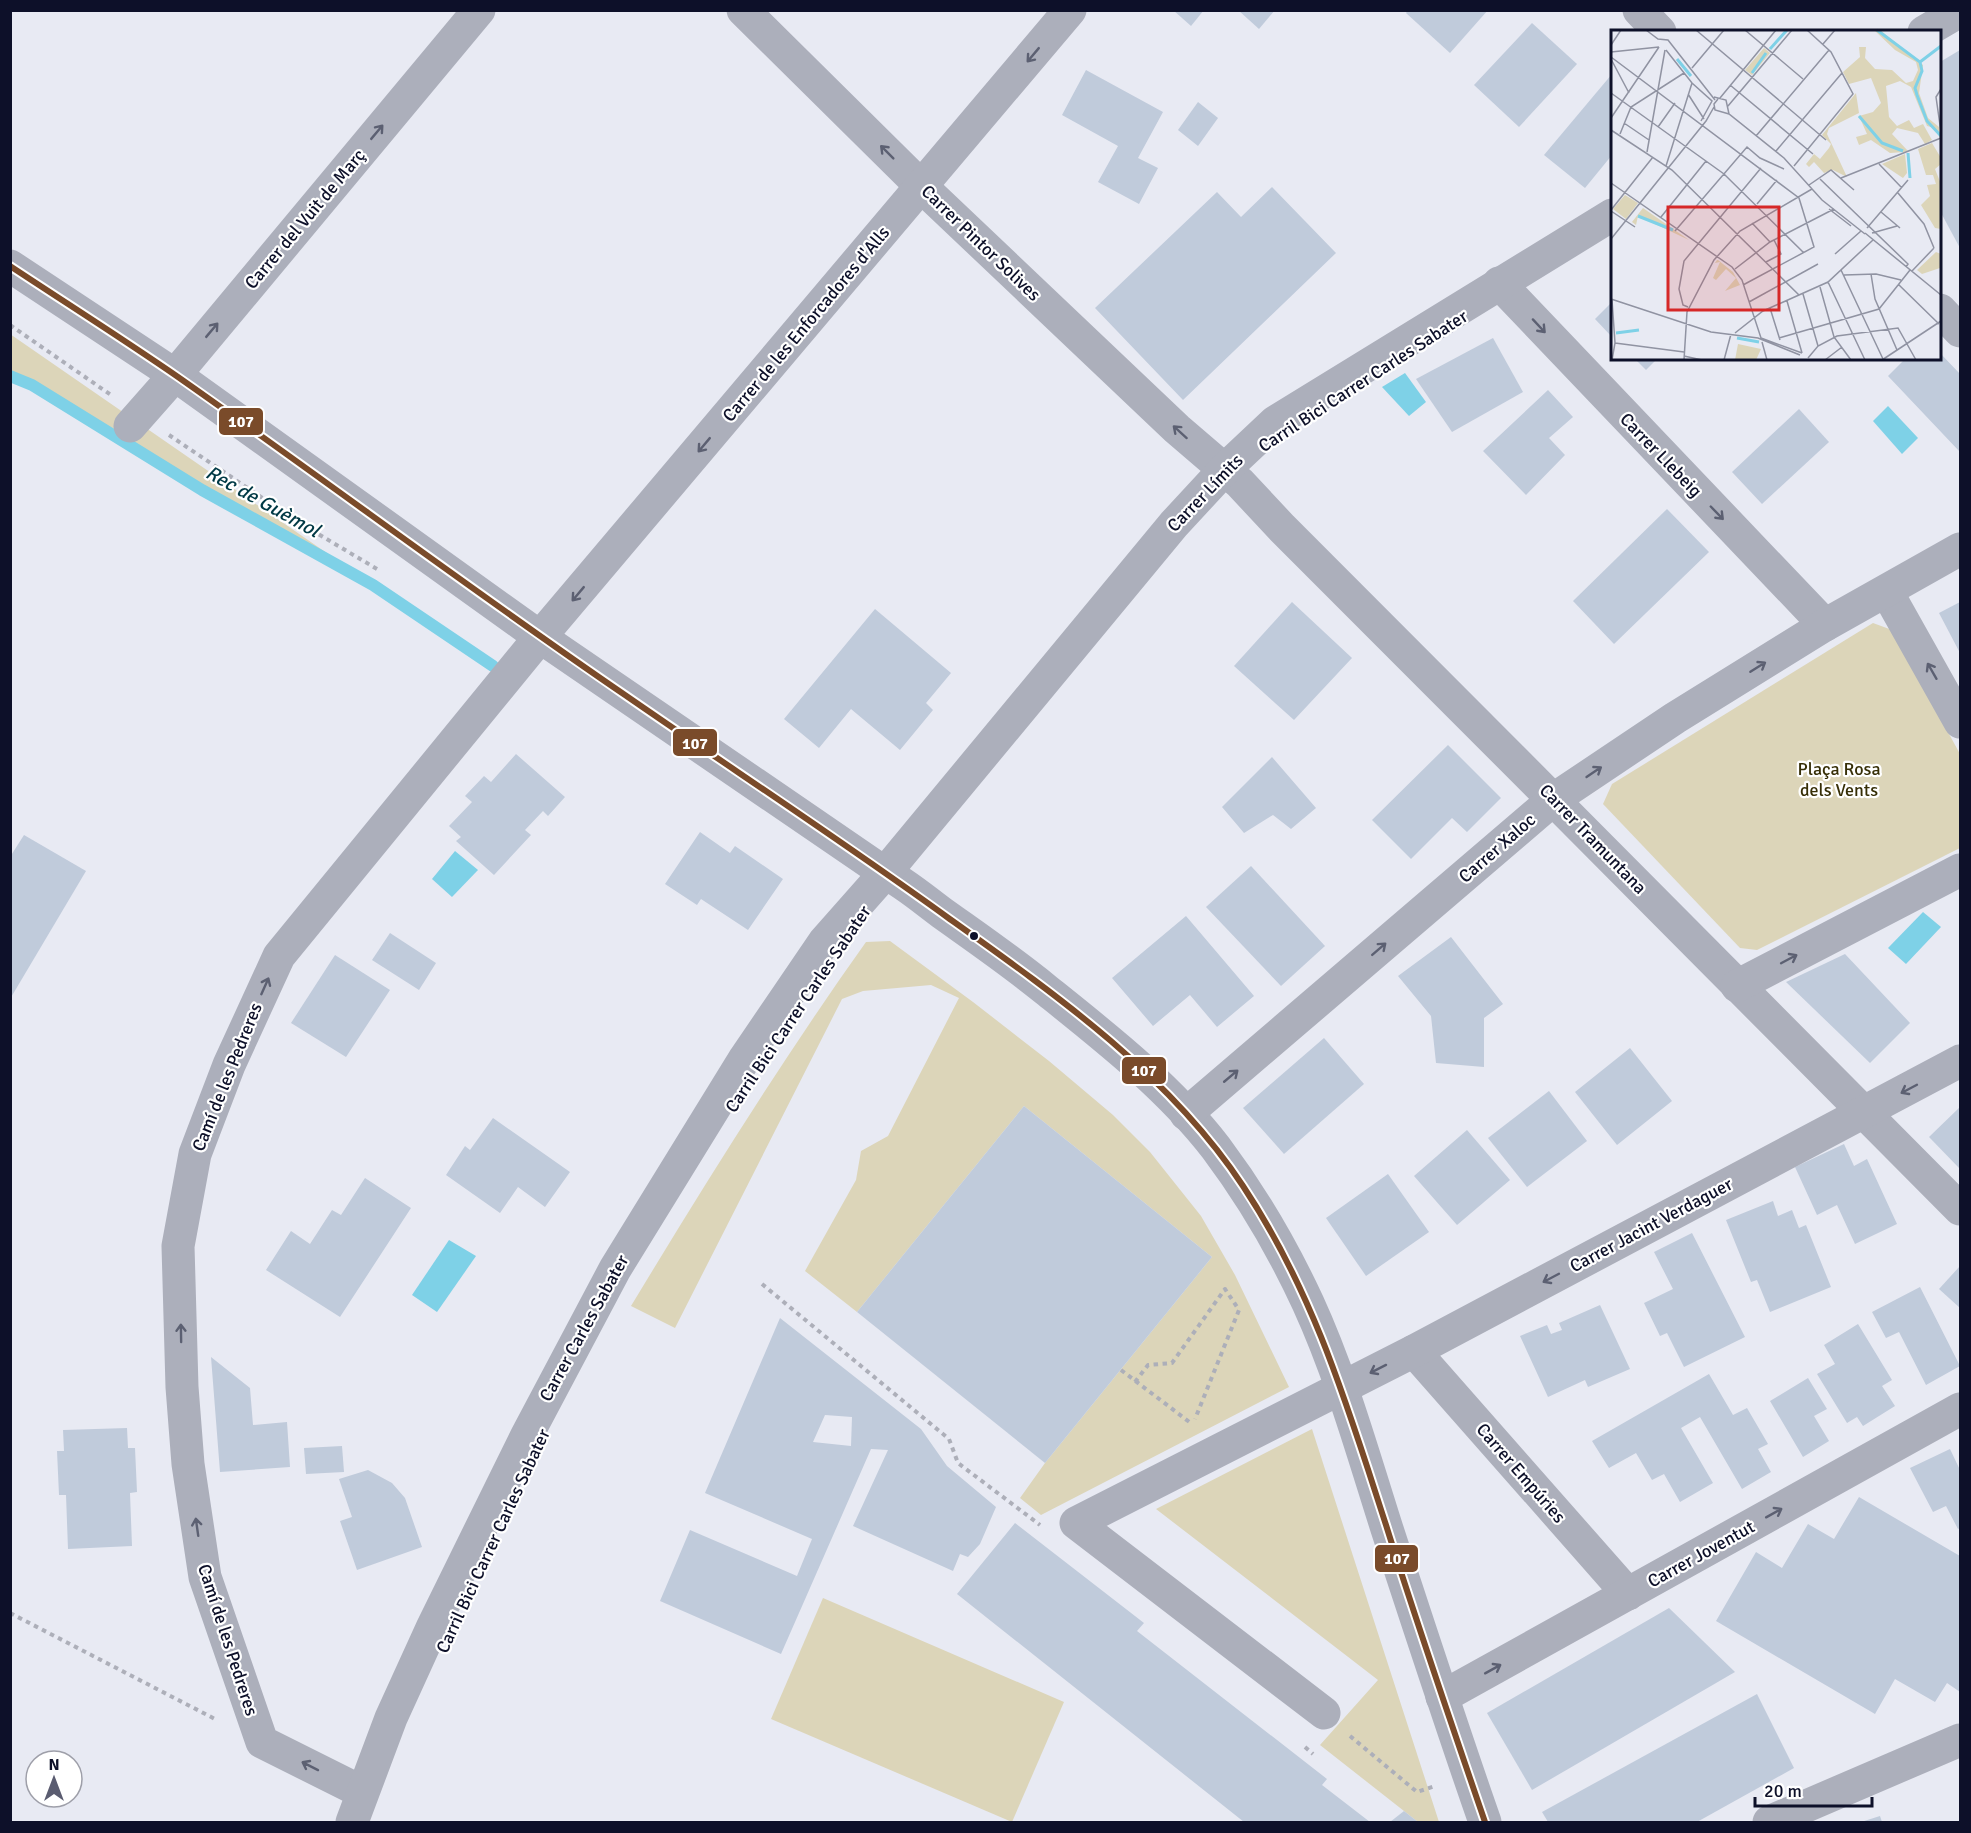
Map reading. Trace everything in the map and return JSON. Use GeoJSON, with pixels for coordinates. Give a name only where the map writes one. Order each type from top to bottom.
{"type":"FeatureCollection","features":[{"type":"Feature","properties":{"kind":"street","name":"Carrer del Vuit de Març"},"geometry":{"type":"LineString","coordinates":[[135,421],[478,10]]}},
{"type":"Feature","properties":{"kind":"street","name":"Carrer Pintor Solives"},"geometry":{"type":"LineString","coordinates":[[743,10],[922,187],[1177,429],[1224,470]]}},
{"type":"Feature","properties":{"kind":"street","name":"Carrer de les Enforcadores d'Alls"},"geometry":{"type":"LineString","coordinates":[[540,637],[1070,10]]}},
{"type":"Feature","properties":{"kind":"street"},"geometry":{"type":"LineString","coordinates":[[1639,10],[1658,30]]}},
{"type":"Feature","properties":{"kind":"street"},"geometry":{"type":"LineString","coordinates":[[1927,30],[1960,10]]}},
{"type":"Feature","properties":{"kind":"street","name":"Carrer Límits"},"geometry":{"type":"LineString","coordinates":[[885,873],[1174,524],[1224,470],[1275,423],[1611,216]]}},
{"type":"Feature","properties":{"kind":"street"},"geometry":{"type":"LineString","coordinates":[[10,266],[175,375],[540,637],[885,873],[903,882],[939,911],[1004,956],[1143,1072],[1186,1114],[1215,1148],[1276,1241],[1309,1305],[1341,1388],[1485,1822]]}},
{"type":"Feature","properties":{"kind":"street","name":"Carrer Llebeig"},"geometry":{"type":"LineString","coordinates":[[1499,283],[1825,625]]}},
{"type":"Feature","properties":{"kind":"street"},"geometry":{"type":"LineString","coordinates":[[1941,311],[1960,331]]}},
{"type":"Feature","properties":{"kind":"street","name":"Carrer Tramuntana"},"geometry":{"type":"LineString","coordinates":[[1224,470],[1240,483],[1282,528],[1960,1209]]}},
{"type":"Feature","properties":{"kind":"street","name":"Carrer Xaloc"},"geometry":{"type":"LineString","coordinates":[[1186,1114],[1554,799],[1675,718],[1825,625],[1960,549]]}},
{"type":"Feature","properties":{"kind":"street"},"geometry":{"type":"LineString","coordinates":[[1887,592],[1960,722]]}},
{"type":"Feature","properties":{"kind":"street","name":"Camí de les Pedreres"},"geometry":{"type":"LineString","coordinates":[[262,1742],[205,1578],[188,1464],[182,1387],[178,1246],[195,1154],[229,1065],[279,956],[540,637]]}},
{"type":"Feature","properties":{"kind":"street"},"geometry":{"type":"LineString","coordinates":[[1737,986],[1960,870]]}},
{"type":"Feature","properties":{"kind":"street","name":"Carrer Carles Sabater"},"geometry":{"type":"LineString","coordinates":[[357,1807],[391,1718],[432,1628],[526,1437],[615,1269],[745,1058],[824,942],[885,873]]}},
{"type":"Feature","properties":{"kind":"street","name":"Carrer Jacint Verdaguer"},"geometry":{"type":"LineString","coordinates":[[1076,1523],[1414,1352],[1960,1061]]}},
{"type":"Feature","properties":{"kind":"street","name":"Carrer Empúries"},"geometry":{"type":"LineString","coordinates":[[1414,1352],[1628,1594]]}},
{"type":"Feature","properties":{"kind":"street","name":"Carrer Joventut"},"geometry":{"type":"LineString","coordinates":[[1442,1697],[1960,1409]]}},
{"type":"Feature","properties":{"kind":"street"},"geometry":{"type":"LineString","coordinates":[[1076,1523],[1324,1713]]}},
{"type":"Feature","properties":{"kind":"street"},"geometry":{"type":"LineString","coordinates":[[1769,1822],[1817,1812],[1960,1740]]}},
{"type":"Feature","properties":{"kind":"street"},"geometry":{"type":"LineString","coordinates":[[262,1742],[357,1807]]}},
{"type":"Feature","properties":{"kind":"path"},"geometry":{"type":"LineString","coordinates":[[10,325],[135,421],[378,570]]}},
{"type":"Feature","properties":{"kind":"path"},"geometry":{"type":"LineString","coordinates":[[762,1284],[949,1439],[958,1463],[1054,1535],[1076,1523]]}},
{"type":"Feature","properties":{"kind":"path"},"geometry":{"type":"LineString","coordinates":[[1135,1382],[1148,1365],[1172,1363],[1225,1289],[1239,1310],[1193,1425]]}},
{"type":"Feature","properties":{"kind":"path"},"geometry":{"type":"LineString","coordinates":[[1121,1370],[1184,1418]]}},
{"type":"Feature","properties":{"kind":"path"},"geometry":{"type":"LineString","coordinates":[[10,1613],[262,1742]]}},
{"type":"Feature","properties":{"kind":"path"},"geometry":{"type":"LineString","coordinates":[[1313,1754],[1298,1742],[1324,1713],[1417,1792],[1441,1785]]}},
{"type":"Feature","properties":{"kind":"green space"},"geometry":{"type":"Polygon","coordinates":[[[10,334],[373,585],[202,490],[32,385],[11,376],[10,334]]]}},
{"type":"Feature","properties":{"kind":"green space","name":"Plaça Rosa dels Vents"},"geometry":{"type":"Polygon","coordinates":[[[1873,623],[1892,630],[1960,754],[1960,848],[1757,950],[1740,948],[1603,804],[1612,784],[1873,623]]]}},
{"type":"Feature","properties":{"kind":"green space"},"geometry":{"type":"Polygon","coordinates":[[[890,941],[1049,1061],[1113,1115],[1150,1152],[1201,1216],[1235,1275],[1289,1387],[1041,1515],[1020,1498],[1045,1463],[1212,1257],[1024,1106],[857,1312],[805,1271],[856,1180],[861,1151],[888,1136],[959,998],[931,985],[863,991],[842,999],[675,1328],[631,1306],[745,1122],[804,1031],[866,942],[890,941]]]}},
{"type":"Feature","properties":{"kind":"green space"},"geometry":{"type":"Polygon","coordinates":[[[1312,1429],[1439,1822],[1418,1822],[1320,1745],[1378,1680],[1156,1509],[1312,1429]]]}},
{"type":"Feature","properties":{"kind":"green space"},"geometry":{"type":"Polygon","coordinates":[[[823,1598],[1064,1702],[1012,1822],[771,1719],[823,1598]]]}},
{"type":"Feature","properties":{"kind":"water"},"geometry":{"type":"Polygon","coordinates":[[[1405,373],[1426,402],[1409,416],[1382,387],[1405,373]]]}},
{"type":"Feature","properties":{"kind":"water"},"geometry":{"type":"Polygon","coordinates":[[[1888,406],[1918,438],[1902,454],[1873,421],[1888,406]]]}},
{"type":"Feature","properties":{"kind":"water"},"geometry":{"type":"Polygon","coordinates":[[[455,851],[478,870],[452,897],[432,879],[455,851]]]}},
{"type":"Feature","properties":{"kind":"water"},"geometry":{"type":"Polygon","coordinates":[[[1923,912],[1941,927],[1906,964],[1888,948],[1923,912]]]}},
{"type":"Feature","properties":{"kind":"water"},"geometry":{"type":"Polygon","coordinates":[[[449,1240],[476,1256],[437,1312],[412,1295],[449,1240]]]}},
{"type":"Feature","properties":{"kind":"building"},"geometry":{"type":"Polygon","coordinates":[[[1173,10],[1204,10],[1191,26],[1173,10]]]}},
{"type":"Feature","properties":{"kind":"building"},"geometry":{"type":"Polygon","coordinates":[[[1238,10],[1275,10],[1259,29],[1238,10]]]}},
{"type":"Feature","properties":{"kind":"building"},"geometry":{"type":"Polygon","coordinates":[[[1408,10],[1488,10],[1450,53],[1406,13],[1408,10]]]}},
{"type":"Feature","properties":{"kind":"building"},"geometry":{"type":"Polygon","coordinates":[[[1532,23],[1577,64],[1519,127],[1474,85],[1532,23]]]}},
{"type":"Feature","properties":{"kind":"building"},"geometry":{"type":"Polygon","coordinates":[[[1960,50],[1960,248],[1941,213],[1941,61],[1960,50]]]}},
{"type":"Feature","properties":{"kind":"building"},"geometry":{"type":"Polygon","coordinates":[[[1086,70],[1163,112],[1138,158],[1158,168],[1139,204],[1098,182],[1118,146],[1062,115],[1086,70]]]}},
{"type":"Feature","properties":{"kind":"building"},"geometry":{"type":"Polygon","coordinates":[[[1611,75],[1611,156],[1585,188],[1544,155],[1611,75]]]}},
{"type":"Feature","properties":{"kind":"building"},"geometry":{"type":"Polygon","coordinates":[[[1198,102],[1218,118],[1198,146],[1178,130],[1198,102]]]}},
{"type":"Feature","properties":{"kind":"building"},"geometry":{"type":"Polygon","coordinates":[[[1272,187],[1336,253],[1183,400],[1095,308],[1217,192],[1241,217],[1272,187]]]}},
{"type":"Feature","properties":{"kind":"building"},"geometry":{"type":"Polygon","coordinates":[[[1611,303],[1611,336],[1595,319],[1611,303]]]}},
{"type":"Feature","properties":{"kind":"building"},"geometry":{"type":"Polygon","coordinates":[[[1493,338],[1523,392],[1452,432],[1416,379],[1493,338]]]}},
{"type":"Feature","properties":{"kind":"building"},"geometry":{"type":"Polygon","coordinates":[[[1941,354],[1960,374],[1960,452],[1888,376],[1904,360],[1941,360],[1941,354]]]}},
{"type":"Feature","properties":{"kind":"building"},"geometry":{"type":"Polygon","coordinates":[[[1636,360],[1656,360],[1646,370],[1636,360]]]}},
{"type":"Feature","properties":{"kind":"building"},"geometry":{"type":"Polygon","coordinates":[[[1548,390],[1573,417],[1549,438],[1565,455],[1526,495],[1483,451],[1548,390]]]}},
{"type":"Feature","properties":{"kind":"building"},"geometry":{"type":"Polygon","coordinates":[[[1799,409],[1829,442],[1762,504],[1732,472],[1799,409]]]}},
{"type":"Feature","properties":{"kind":"building"},"geometry":{"type":"Polygon","coordinates":[[[1667,509],[1709,552],[1614,644],[1573,601],[1667,509]]]}},
{"type":"Feature","properties":{"kind":"building"},"geometry":{"type":"Polygon","coordinates":[[[1292,602],[1352,658],[1294,720],[1234,666],[1292,602]]]}},
{"type":"Feature","properties":{"kind":"building"},"geometry":{"type":"Polygon","coordinates":[[[1960,602],[1960,653],[1939,613],[1960,602]]]}},
{"type":"Feature","properties":{"kind":"building"},"geometry":{"type":"Polygon","coordinates":[[[875,609],[951,673],[926,703],[933,710],[900,750],[851,709],[819,748],[784,719],[875,609]]]}},
{"type":"Feature","properties":{"kind":"building"},"geometry":{"type":"Polygon","coordinates":[[[1448,745],[1501,798],[1467,832],[1452,818],[1411,859],[1372,820],[1448,745]]]}},
{"type":"Feature","properties":{"kind":"building"},"geometry":{"type":"Polygon","coordinates":[[[516,754],[565,797],[548,816],[543,811],[525,830],[531,835],[494,875],[456,841],[461,837],[449,826],[472,802],[465,796],[484,776],[491,782],[516,754]]]}},
{"type":"Feature","properties":{"kind":"building"},"geometry":{"type":"Polygon","coordinates":[[[1272,757],[1316,808],[1291,829],[1273,815],[1244,833],[1222,807],[1272,757]]]}},
{"type":"Feature","properties":{"kind":"building"},"geometry":{"type":"Polygon","coordinates":[[[700,832],[730,853],[735,846],[783,879],[748,930],[701,899],[697,905],[665,884],[700,832]]]}},
{"type":"Feature","properties":{"kind":"building"},"geometry":{"type":"Polygon","coordinates":[[[24,835],[86,871],[10,999],[10,857],[24,835]]]}},
{"type":"Feature","properties":{"kind":"building"},"geometry":{"type":"Polygon","coordinates":[[[1251,866],[1325,946],[1281,986],[1206,907],[1251,866]]]}},
{"type":"Feature","properties":{"kind":"building"},"geometry":{"type":"Polygon","coordinates":[[[1186,916],[1254,996],[1217,1027],[1190,995],[1153,1026],[1112,978],[1186,916]]]}},
{"type":"Feature","properties":{"kind":"building"},"geometry":{"type":"Polygon","coordinates":[[[390,933],[436,963],[419,990],[372,960],[390,933]]]}},
{"type":"Feature","properties":{"kind":"building"},"geometry":{"type":"Polygon","coordinates":[[[1451,937],[1503,1004],[1484,1018],[1484,1067],[1436,1063],[1431,1016],[1398,976],[1451,937]]]}},
{"type":"Feature","properties":{"kind":"building"},"geometry":{"type":"Polygon","coordinates":[[[1845,954],[1910,1023],[1870,1063],[1786,982],[1845,954]]]}},
{"type":"Feature","properties":{"kind":"building"},"geometry":{"type":"Polygon","coordinates":[[[335,955],[390,990],[346,1057],[291,1023],[335,955]]]}},
{"type":"Feature","properties":{"kind":"building"},"geometry":{"type":"Polygon","coordinates":[[[1324,1038],[1364,1084],[1284,1154],[1243,1108],[1324,1038]]]}},
{"type":"Feature","properties":{"kind":"building"},"geometry":{"type":"Polygon","coordinates":[[[1630,1048],[1672,1101],[1617,1145],[1575,1092],[1630,1048]]]}},
{"type":"Feature","properties":{"kind":"building"},"geometry":{"type":"Polygon","coordinates":[[[1549,1091],[1587,1141],[1527,1187],[1488,1138],[1549,1091]]]}},
{"type":"Feature","properties":{"kind":"building"},"geometry":{"type":"Polygon","coordinates":[[[1024,1106],[1212,1257],[1045,1463],[857,1312],[1024,1106]]]}},
{"type":"Feature","properties":{"kind":"building"},"geometry":{"type":"Polygon","coordinates":[[[1960,1107],[1960,1169],[1929,1137],[1960,1107]]]}},
{"type":"Feature","properties":{"kind":"building"},"geometry":{"type":"Polygon","coordinates":[[[493,1118],[570,1172],[545,1207],[518,1187],[500,1213],[446,1175],[465,1146],[470,1150],[493,1118]]]}},
{"type":"Feature","properties":{"kind":"building"},"geometry":{"type":"Polygon","coordinates":[[[1467,1130],[1510,1180],[1457,1225],[1414,1176],[1467,1130]]]}},
{"type":"Feature","properties":{"kind":"building"},"geometry":{"type":"Polygon","coordinates":[[[1844,1144],[1854,1166],[1867,1159],[1897,1224],[1855,1244],[1837,1205],[1817,1215],[1795,1167],[1844,1144]]]}},
{"type":"Feature","properties":{"kind":"building"},"geometry":{"type":"Polygon","coordinates":[[[1388,1174],[1429,1232],[1366,1276],[1326,1218],[1388,1174]]]}},
{"type":"Feature","properties":{"kind":"building"},"geometry":{"type":"Polygon","coordinates":[[[365,1178],[411,1208],[340,1317],[266,1270],[291,1231],[310,1244],[332,1210],[341,1215],[365,1178]]]}},
{"type":"Feature","properties":{"kind":"building"},"geometry":{"type":"Polygon","coordinates":[[[1773,1201],[1778,1216],[1792,1210],[1799,1228],[1806,1225],[1831,1287],[1770,1312],[1757,1280],[1751,1282],[1726,1220],[1773,1201]]]}},
{"type":"Feature","properties":{"kind":"building"},"geometry":{"type":"Polygon","coordinates":[[[1692,1233],[1745,1337],[1684,1367],[1667,1333],[1660,1336],[1644,1303],[1673,1289],[1654,1252],[1692,1233]]]}},
{"type":"Feature","properties":{"kind":"building"},"geometry":{"type":"Polygon","coordinates":[[[1960,1266],[1960,1308],[1939,1289],[1960,1266]]]}},
{"type":"Feature","properties":{"kind":"building"},"geometry":{"type":"Polygon","coordinates":[[[1920,1287],[1960,1366],[1926,1385],[1899,1332],[1886,1338],[1872,1312],[1920,1287]]]}},
{"type":"Feature","properties":{"kind":"building"},"geometry":{"type":"Polygon","coordinates":[[[1600,1305],[1630,1369],[1588,1387],[1585,1380],[1548,1397],[1520,1336],[1547,1325],[1551,1334],[1562,1330],[1559,1323],[1600,1305]]]}},
{"type":"Feature","properties":{"kind":"building"},"geometry":{"type":"Polygon","coordinates":[[[780,1318],[921,1429],[947,1466],[996,1507],[980,1544],[968,1557],[960,1554],[953,1571],[853,1526],[888,1450],[871,1449],[781,1654],[660,1601],[690,1530],[797,1576],[812,1539],[705,1493],[780,1318]],[[825,1415],[813,1442],[851,1446],[852,1417],[825,1415]]]}},
{"type":"Feature","properties":{"kind":"building"},"geometry":{"type":"Polygon","coordinates":[[[1858,1324],[1892,1380],[1882,1386],[1895,1406],[1863,1426],[1857,1417],[1847,1423],[1817,1374],[1835,1364],[1824,1345],[1858,1324]]]}},
{"type":"Feature","properties":{"kind":"building"},"geometry":{"type":"Polygon","coordinates":[[[211,1357],[250,1388],[253,1425],[287,1422],[290,1467],[220,1472],[211,1357]]]}},
{"type":"Feature","properties":{"kind":"building"},"geometry":{"type":"Polygon","coordinates":[[[1709,1374],[1733,1415],[1747,1408],[1768,1444],[1758,1449],[1771,1472],[1742,1489],[1700,1417],[1681,1428],[1713,1483],[1680,1502],[1664,1474],[1652,1480],[1636,1453],[1609,1468],[1592,1441],[1709,1374]]]}},
{"type":"Feature","properties":{"kind":"building"},"geometry":{"type":"Polygon","coordinates":[[[1808,1378],[1827,1409],[1814,1416],[1829,1441],[1803,1457],[1770,1401],[1808,1378]]]}},
{"type":"Feature","properties":{"kind":"building"},"geometry":{"type":"Polygon","coordinates":[[[127,1428],[128,1448],[135,1448],[137,1492],[130,1493],[132,1546],[68,1549],[66,1495],[59,1495],[57,1451],[64,1451],[63,1430],[127,1428]]]}},
{"type":"Feature","properties":{"kind":"building"},"geometry":{"type":"Polygon","coordinates":[[[342,1446],[344,1472],[306,1474],[304,1448],[342,1446]]]}},
{"type":"Feature","properties":{"kind":"building"},"geometry":{"type":"Polygon","coordinates":[[[1950,1449],[1960,1470],[1960,1528],[1958,1529],[1946,1506],[1933,1512],[1910,1468],[1950,1449]]]}},
{"type":"Feature","properties":{"kind":"building"},"geometry":{"type":"Polygon","coordinates":[[[368,1470],[392,1483],[405,1498],[422,1547],[357,1570],[340,1521],[352,1517],[339,1479],[368,1470]]]}},
{"type":"Feature","properties":{"kind":"building"},"geometry":{"type":"Polygon","coordinates":[[[1859,1497],[1960,1556],[1960,1692],[1947,1683],[1935,1702],[1895,1679],[1875,1714],[1716,1621],[1756,1552],[1782,1568],[1808,1524],[1834,1539],[1859,1497]]]}},
{"type":"Feature","properties":{"kind":"building"},"geometry":{"type":"Polygon","coordinates":[[[1015,1523],[1144,1623],[1137,1631],[1327,1779],[1322,1785],[1370,1822],[1244,1822],[957,1594],[1015,1523]]]}},
{"type":"Feature","properties":{"kind":"building"},"geometry":{"type":"Polygon","coordinates":[[[1669,1608],[1735,1672],[1532,1790],[1487,1713],[1669,1608]]]}},
{"type":"Feature","properties":{"kind":"building"},"geometry":{"type":"Polygon","coordinates":[[[1757,1694],[1794,1768],[1697,1822],[1548,1822],[1542,1812],[1757,1694]]]}},
{"type":"Feature","properties":{"kind":"building"},"geometry":{"type":"Polygon","coordinates":[[[1404,1811],[1418,1822],[1390,1822],[1404,1811]]]}},
{"type":"Feature","properties":{"kind":"building"},"geometry":{"type":"Polygon","coordinates":[[[1880,1816],[1882,1822],[1861,1822],[1880,1816]]]}},
{"type":"Feature","properties":{"kind":"waterway","name":"Rec de Guèmol"},"geometry":{"type":"LineString","coordinates":[[10,376],[32,385],[202,490],[373,585],[493,666]]}},
{"type":"Feature","properties":{"kind":"transit line","name":"107"},"geometry":{"type":"LineString","coordinates":[[10,266],[178,377],[569,656],[988,946],[1108,1038],[1181,1108],[1213,1145],[1243,1186],[1268,1226],[1309,1309],[1357,1436],[1485,1822]]}}]}
